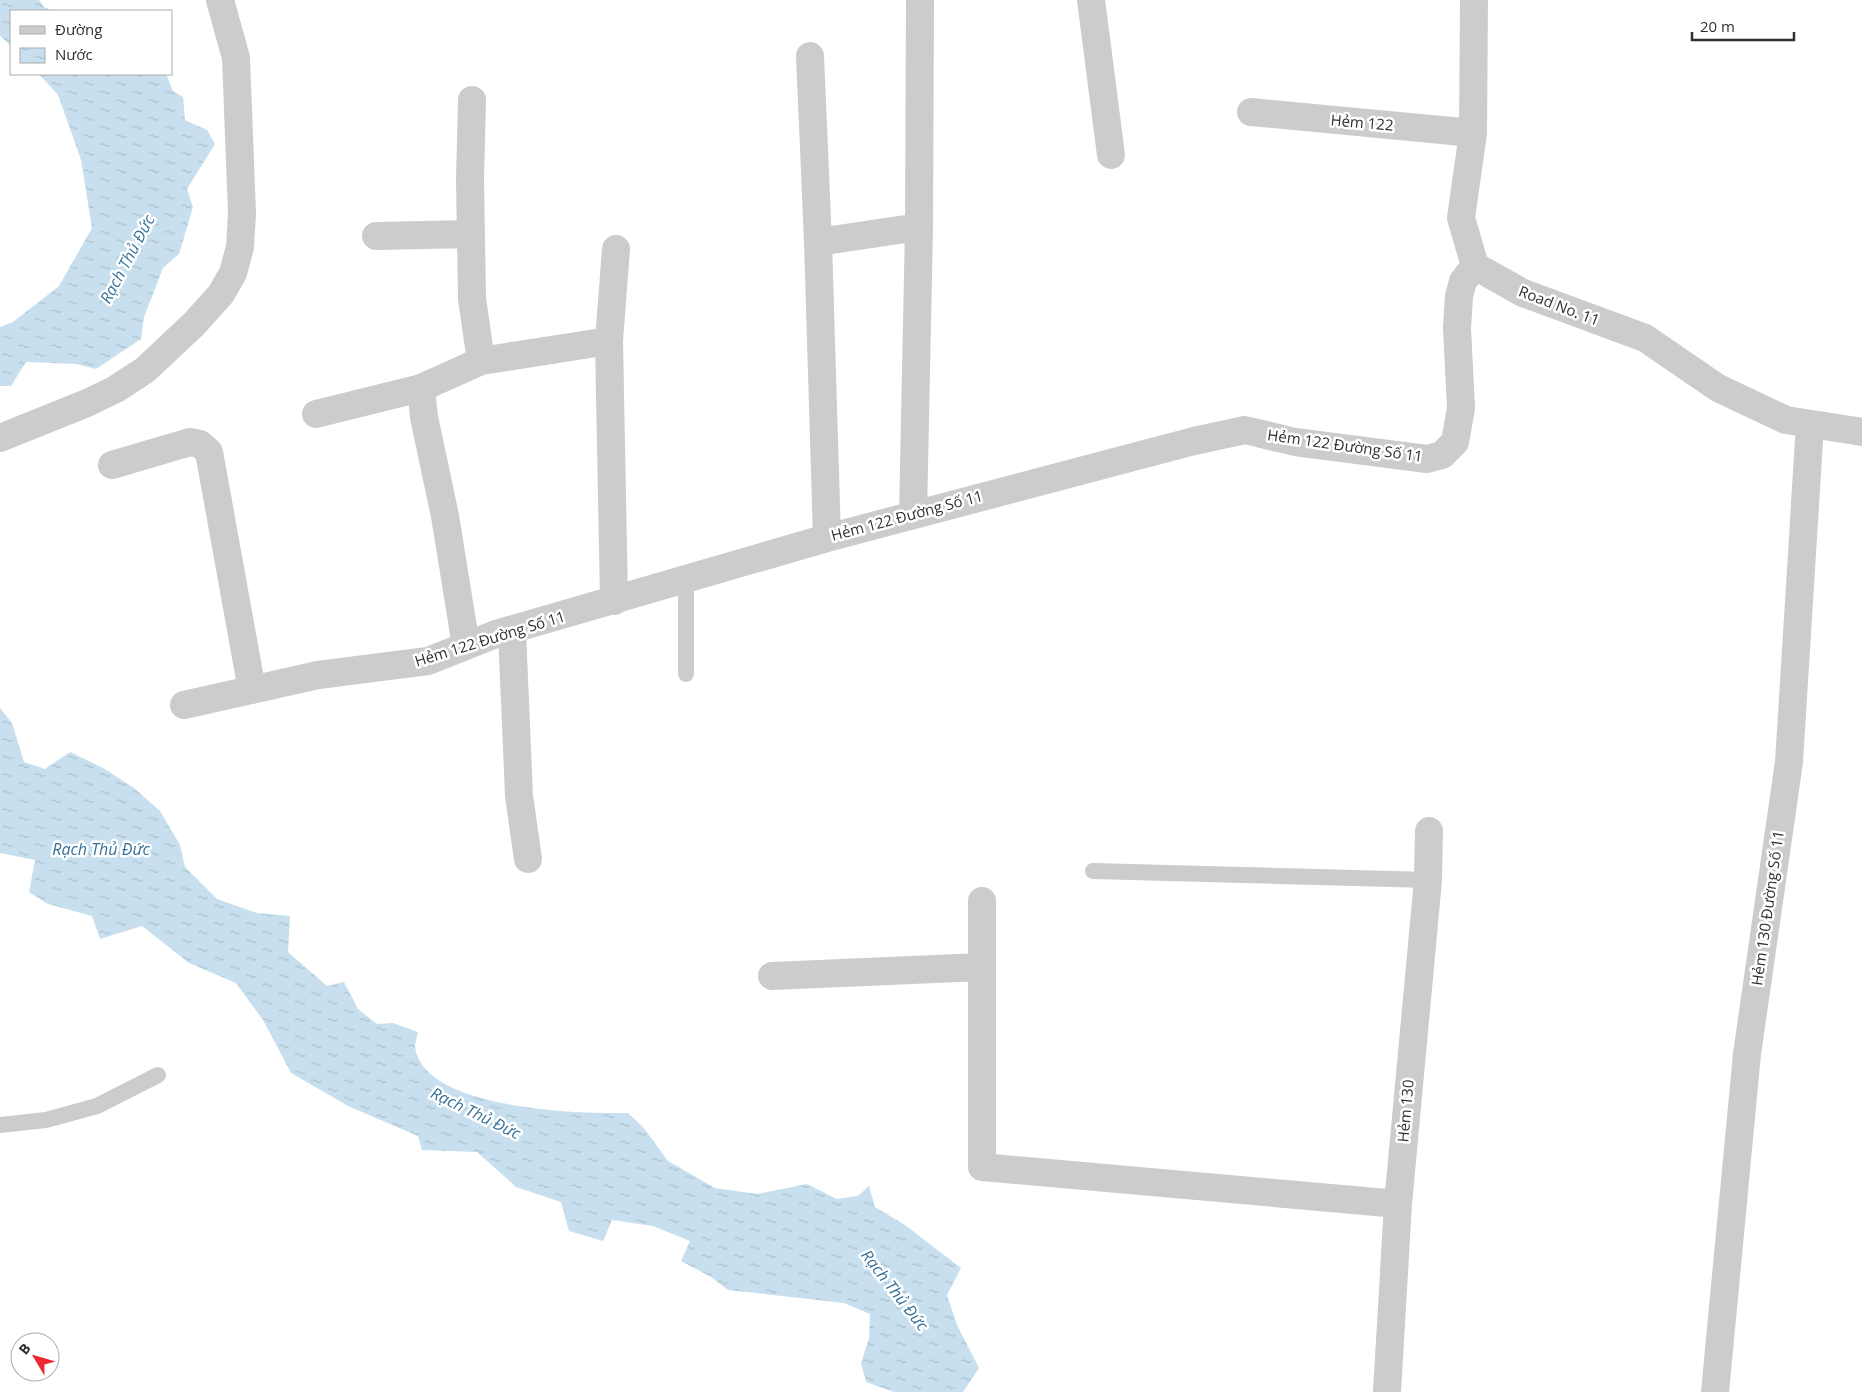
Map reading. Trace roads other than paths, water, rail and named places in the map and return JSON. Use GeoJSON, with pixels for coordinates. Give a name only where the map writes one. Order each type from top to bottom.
{"type":"FeatureCollection","features":[{"type":"Feature","properties":{"kind":"street"},"geometry":{"type":"LineString","coordinates":[[0,438],[87,403],[116,389],[145,370],[194,324],[222,294],[232,273],[240,247],[242,213],[236,58],[220,0]]}},
{"type":"Feature","properties":{"kind":"street"},"geometry":{"type":"LineString","coordinates":[[913,514],[919,227],[920,0]]}},
{"type":"Feature","properties":{"kind":"street"},"geometry":{"type":"LineString","coordinates":[[1091,0],[1111,155]]}},
{"type":"Feature","properties":{"kind":"street"},"geometry":{"type":"LineString","coordinates":[[1474,0],[1474,133],[1461,218],[1475,266]]}},
{"type":"Feature","properties":{"kind":"street"},"geometry":{"type":"LineString","coordinates":[[810,56],[827,538]]}},
{"type":"Feature","properties":{"kind":"street"},"geometry":{"type":"LineString","coordinates":[[472,100],[470,234],[472,299],[481,360]]}},
{"type":"Feature","properties":{"kind":"street","name":"Hẻm 122"},"geometry":{"type":"LineString","coordinates":[[1251,112],[1474,133]]}},
{"type":"Feature","properties":{"kind":"street"},"geometry":{"type":"LineString","coordinates":[[818,242],[919,227]]}},
{"type":"Feature","properties":{"kind":"street"},"geometry":{"type":"LineString","coordinates":[[376,236],[470,234]]}},
{"type":"Feature","properties":{"kind":"street"},"geometry":{"type":"LineString","coordinates":[[614,601],[609,341],[616,249]]}},
{"type":"Feature","properties":{"kind":"street","name":"Road No. 11"},"geometry":{"type":"LineString","coordinates":[[1475,266],[1523,293],[1645,338],[1718,388],[1786,420],[1862,432]]}},
{"type":"Feature","properties":{"kind":"street","name":"Hẻm 122 Đường Số 11"},"geometry":{"type":"LineString","coordinates":[[184,705],[318,675],[428,661],[512,631],[827,538],[1194,441],[1245,430],[1295,442],[1427,459],[1442,455],[1455,442],[1461,408],[1457,328],[1459,296],[1463,281],[1475,266]]}},
{"type":"Feature","properties":{"kind":"street"},"geometry":{"type":"LineString","coordinates":[[316,414],[421,388],[481,360],[609,341]]}},
{"type":"Feature","properties":{"kind":"street"},"geometry":{"type":"LineString","coordinates":[[421,388],[424,416],[445,516],[466,646]]}},
{"type":"Feature","properties":{"kind":"street","name":"Hẻm 130 Đường Số 11"},"geometry":{"type":"LineString","coordinates":[[1715,1392],[1747,1054],[1789,762],[1810,424]]}},
{"type":"Feature","properties":{"kind":"street"},"geometry":{"type":"LineString","coordinates":[[112,465],[190,442],[200,444],[209,452],[252,690]]}},
{"type":"Feature","properties":{"kind":"street"},"geometry":{"type":"LineString","coordinates":[[512,631],[519,796],[528,859]]}},
{"type":"Feature","properties":{"kind":"street","name":"Hẻm 130"},"geometry":{"type":"LineString","coordinates":[[1387,1392],[1398,1204],[1428,880],[1429,831]]}},
{"type":"Feature","properties":{"kind":"street"},"geometry":{"type":"LineString","coordinates":[[982,901],[982,1167],[1398,1204]]}},
{"type":"Feature","properties":{"kind":"street"},"geometry":{"type":"LineString","coordinates":[[772,976],[982,967]]}},
{"type":"Feature","properties":{"kind":"lane"},"geometry":{"type":"LineString","coordinates":[[686,581],[686,674]]}},
{"type":"Feature","properties":{"kind":"lane"},"geometry":{"type":"LineString","coordinates":[[1093,871],[1428,880]]}},
{"type":"Feature","properties":{"kind":"lane"},"geometry":{"type":"LineString","coordinates":[[0,1125],[46,1120],[97,1106],[158,1075]]}},
{"type":"Feature","properties":{"kind":"water"},"geometry":{"type":"Polygon","coordinates":[[[0,0],[39,0],[44,7],[51,10],[10,10],[10,45],[0,36],[0,0]]]}},
{"type":"Feature","properties":{"kind":"water","name":"Rạch Thủ Đức"},"geometry":{"type":"Polygon","coordinates":[[[40,75],[166,75],[173,91],[183,97],[185,120],[207,130],[215,144],[187,189],[193,207],[179,254],[163,268],[144,317],[141,339],[96,369],[76,364],[26,362],[11,386],[0,386],[0,327],[13,322],[59,286],[92,228],[81,160],[58,95],[40,75]]]}},
{"type":"Feature","properties":{"kind":"water","name":"Rạch Thủ Đức"},"geometry":{"type":"Polygon","coordinates":[[[0,708],[12,723],[24,762],[45,769],[70,752],[103,768],[134,788],[160,811],[180,845],[185,867],[217,899],[257,913],[290,916],[288,952],[327,986],[344,982],[358,1009],[377,1024],[393,1023],[418,1032],[415,1047],[425,1068],[445,1084],[474,1096],[507,1104],[576,1112],[628,1113],[643,1127],[668,1161],[715,1188],[757,1194],[807,1184],[837,1199],[858,1196],[869,1186],[875,1207],[905,1225],[961,1268],[947,1295],[957,1325],[979,1368],[963,1392],[894,1392],[866,1382],[861,1363],[869,1338],[870,1314],[844,1303],[728,1290],[711,1277],[681,1261],[690,1241],[653,1226],[612,1220],[603,1241],[569,1231],[561,1202],[516,1187],[477,1152],[422,1150],[418,1136],[348,1106],[291,1073],[263,1020],[236,983],[189,963],[142,926],[100,939],[92,916],[48,904],[29,892],[35,860],[0,853],[0,708]]]}}]}
